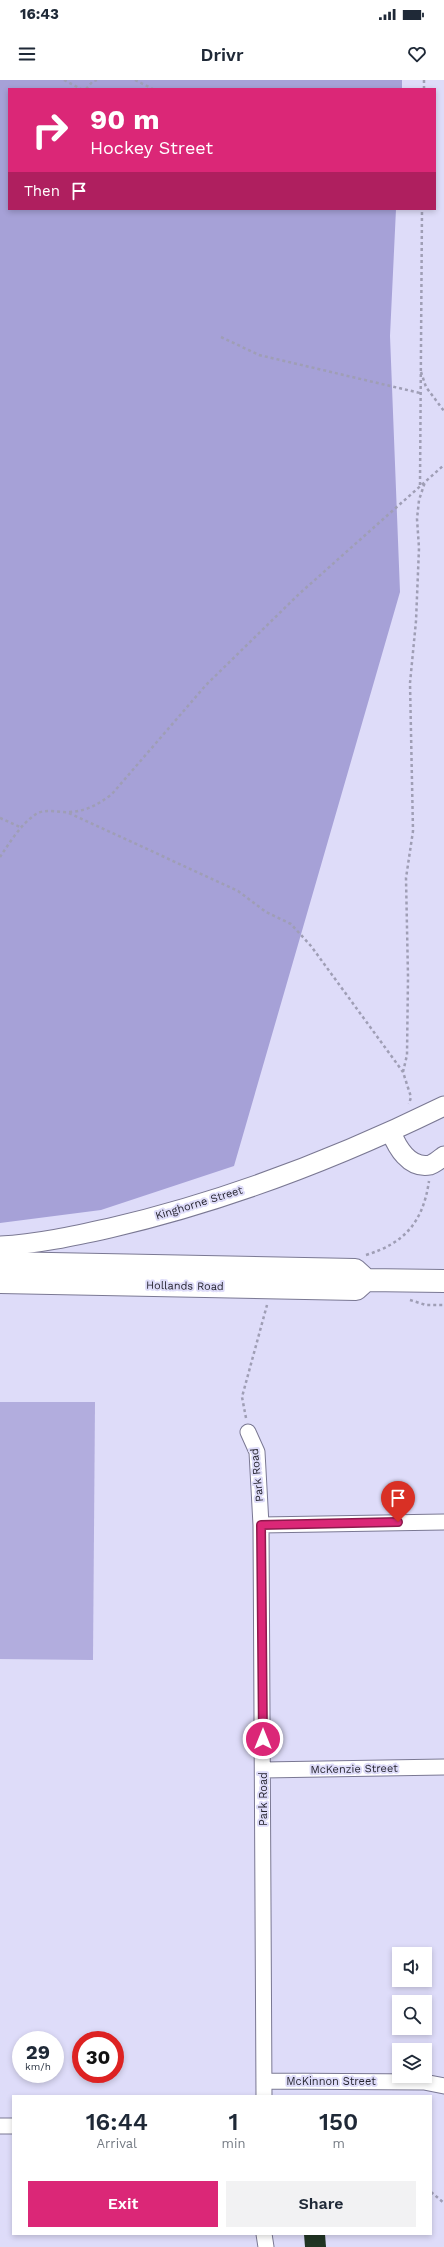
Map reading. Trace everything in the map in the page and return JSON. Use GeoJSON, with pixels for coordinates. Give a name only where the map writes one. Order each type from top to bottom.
{"type":"FeatureCollection","features":[{"type":"Feature","properties":{"kind":"highway","name":"Hollands Road"},"geometry":{"type":"LineString","coordinates":[[0,1263],[355,1270],[366,1280],[444,1281]]}},
{"type":"Feature","properties":{"kind":"highway","name":"Hollands Road"},"geometry":{"type":"LineString","coordinates":[[0,1282],[356,1289],[366,1280]]}},
{"type":"Feature","properties":{"kind":"main road","name":"Kinghorne Street"},"geometry":{"type":"LineString","coordinates":[[0,1246],[87,1233],[145,1220],[263,1183],[391,1132],[444,1106]]}},
{"type":"Feature","properties":{"kind":"main road"},"geometry":{"type":"LineString","coordinates":[[391,1132],[398,1147],[406,1158],[416,1163],[437,1160]]}},
{"type":"Feature","properties":{"kind":"street","name":"Park Road"},"geometry":{"type":"LineString","coordinates":[[248,1432],[256,1452],[261,1525],[264,2095]]}},
{"type":"Feature","properties":{"kind":"street"},"geometry":{"type":"LineString","coordinates":[[261,1525],[444,1522]]}},
{"type":"Feature","properties":{"kind":"street","name":"McKenzie Street"},"geometry":{"type":"LineString","coordinates":[[263,1770],[444,1767]]}},
{"type":"Feature","properties":{"kind":"street","name":"McKinnon Street"},"geometry":{"type":"LineString","coordinates":[[265,2081],[424,2082],[444,2086]]}},
{"type":"Feature","properties":{"kind":"street"},"geometry":{"type":"LineString","coordinates":[[0,2126],[12,2126]]}},
{"type":"Feature","properties":{"kind":"street"},"geometry":{"type":"LineString","coordinates":[[264,2235],[266,2247]]}},
{"type":"Feature","properties":{"kind":"path"},"geometry":{"type":"LineString","coordinates":[[64,80],[79,88]]}},
{"type":"Feature","properties":{"kind":"path"},"geometry":{"type":"LineString","coordinates":[[87,88],[93,81],[97,80]]}},
{"type":"Feature","properties":{"kind":"path"},"geometry":{"type":"LineString","coordinates":[[135,80],[151,88]]}},
{"type":"Feature","properties":{"kind":"path"},"geometry":{"type":"LineString","coordinates":[[420,485],[422,210]]}},
{"type":"Feature","properties":{"kind":"path"},"geometry":{"type":"LineString","coordinates":[[221,337],[259,354],[420,393]]}},
{"type":"Feature","properties":{"kind":"path"},"geometry":{"type":"LineString","coordinates":[[420,368],[426,387],[444,411]]}},
{"type":"Feature","properties":{"kind":"path"},"geometry":{"type":"LineString","coordinates":[[0,857],[22,828],[37,814],[47,811],[66,812],[95,807],[112,794],[206,685],[299,594],[444,465]]}},
{"type":"Feature","properties":{"kind":"path"},"geometry":{"type":"LineString","coordinates":[[403,1072],[407,1055],[408,977],[406,878],[413,831],[410,683],[416,621],[419,548],[417,519],[419,500],[426,480]]}},
{"type":"Feature","properties":{"kind":"path"},"geometry":{"type":"LineString","coordinates":[[66,812],[238,891],[266,912],[291,924],[311,946],[403,1072],[412,1097],[407,1110]]}},
{"type":"Feature","properties":{"kind":"path"},"geometry":{"type":"LineString","coordinates":[[0,818],[22,828]]}},
{"type":"Feature","properties":{"kind":"path"},"geometry":{"type":"LineString","coordinates":[[359,1257],[385,1249],[406,1233],[418,1220],[426,1200],[437,1160]]}},
{"type":"Feature","properties":{"kind":"path"},"geometry":{"type":"LineString","coordinates":[[248,1432],[242,1397],[269,1300]]}},
{"type":"Feature","properties":{"kind":"path"},"geometry":{"type":"LineString","coordinates":[[432,2193],[444,2203]]}},
{"type":"Feature","properties":{"kind":"shaded area"},"geometry":{"type":"Polygon","coordinates":[[[0,80],[402,80],[402,88],[8,88],[8,210],[396,210],[390,336],[400,592],[234,1166],[101,1210],[0,1223],[0,80]]]}},
{"type":"Feature","properties":{"kind":"shaded area"},"geometry":{"type":"Polygon","coordinates":[[[0,1402],[95,1402],[93,1660],[0,1659],[0,1402]]]}},
{"type":"Feature","properties":{"kind":"building"},"geometry":{"type":"Polygon","coordinates":[[[304,2235],[325,2235],[326,2247],[305,2247],[304,2235]]]}},
{"type":"Feature","properties":{"kind":"route"},"geometry":{"type":"LineString","coordinates":[[263,1739],[261,1525],[398,1522]]}}]}
